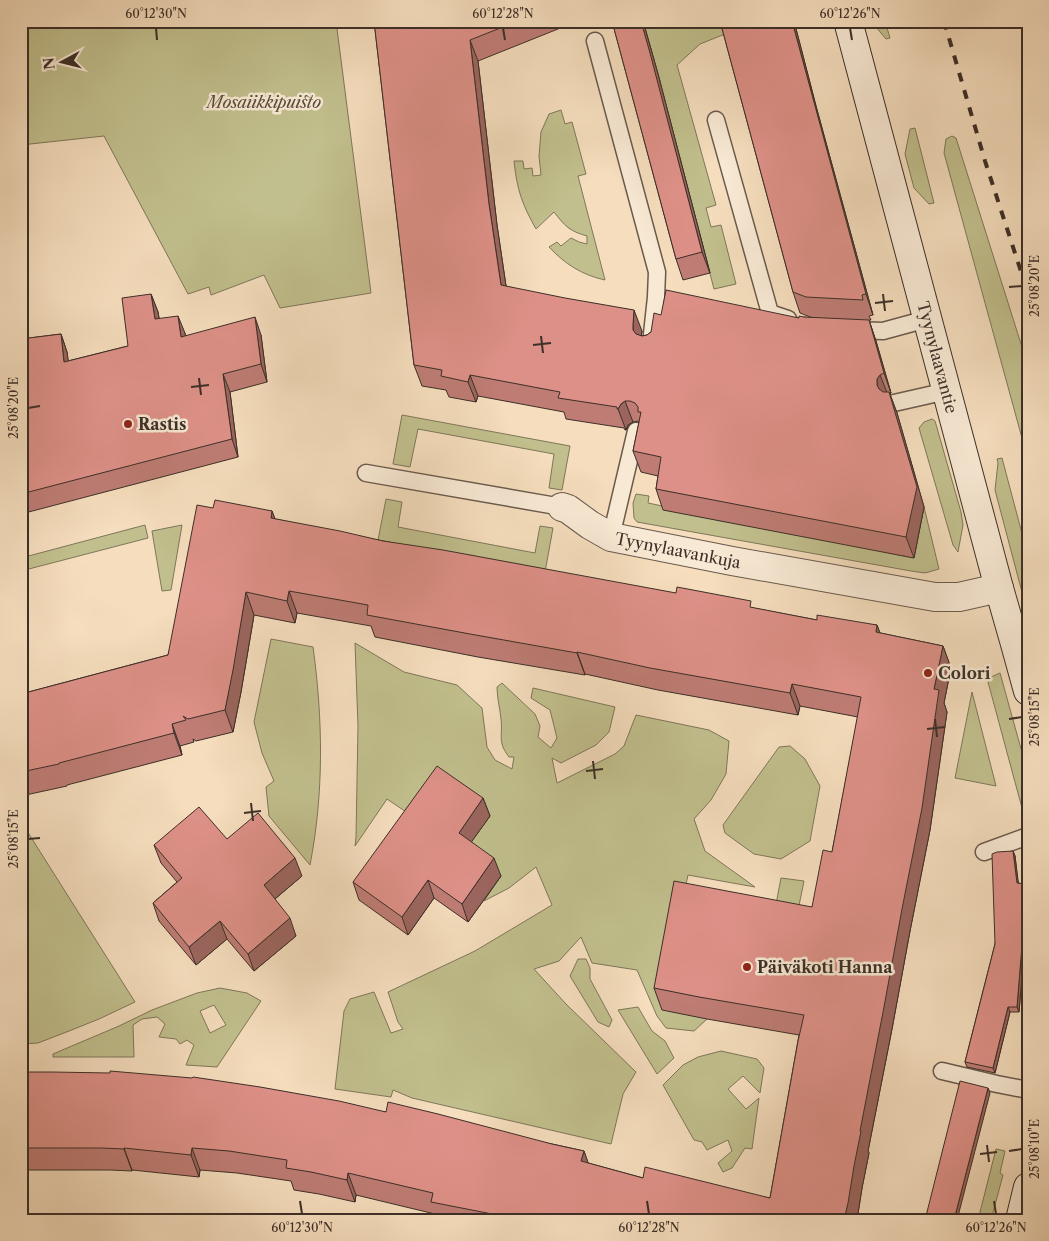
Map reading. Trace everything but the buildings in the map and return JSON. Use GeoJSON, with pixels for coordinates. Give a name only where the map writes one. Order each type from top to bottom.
{"type":"FeatureCollection","features":[{"type":"Feature","properties":{"kind":"street","name":"Tyynylaavantie"},"geometry":{"type":"LineString","coordinates":[[848,21],[998,588],[1028,691]]}},
{"type":"Feature","properties":{"kind":"street","name":"Tyynylaavankuja"},"geometry":{"type":"LineString","coordinates":[[562,507],[611,537],[732,561],[935,598],[959,597],[998,588]]}},
{"type":"Feature","properties":{"kind":"street"},"geometry":{"type":"LineString","coordinates":[[1020,1220],[1028,1187]]}},
{"type":"Feature","properties":{"kind":"lane"},"geometry":{"type":"LineString","coordinates":[[595,41],[657,272],[650,347]]}},
{"type":"Feature","properties":{"kind":"lane"},"geometry":{"type":"LineString","coordinates":[[716,120],[770,313],[804,325]]}},
{"type":"Feature","properties":{"kind":"lane"},"geometry":{"type":"LineString","coordinates":[[839,329],[883,331],[927,319]]}},
{"type":"Feature","properties":{"kind":"lane"},"geometry":{"type":"LineString","coordinates":[[894,402],[947,391]]}},
{"type":"Feature","properties":{"kind":"lane"},"geometry":{"type":"LineString","coordinates":[[611,537],[636,431]]}},
{"type":"Feature","properties":{"kind":"lane","name":"Tyynylaavankuja"},"geometry":{"type":"LineString","coordinates":[[366,473],[562,507]]}},
{"type":"Feature","properties":{"kind":"lane"},"geometry":{"type":"LineString","coordinates":[[984,852],[1028,836]]}},
{"type":"Feature","properties":{"kind":"lane"},"geometry":{"type":"LineString","coordinates":[[942,1072],[1028,1090]]}},
{"type":"Feature","properties":{"kind":"green space","name":"Mosaiikkipuisto"},"geometry":{"type":"Polygon","coordinates":[[[21,21],[336,21],[371,293],[280,308],[264,275],[211,295],[209,287],[188,294],[104,136],[21,145],[21,21]]]}},
{"type":"Feature","properties":{"kind":"green space"},"geometry":{"type":"Polygon","coordinates":[[[668,21],[721,21],[725,34],[700,44],[677,65],[716,205],[706,208],[711,227],[721,225],[736,284],[714,289],[645,28],[668,21]]]}},
{"type":"Feature","properties":{"kind":"green space"},"geometry":{"type":"Polygon","coordinates":[[[871,21],[885,21],[890,38],[886,39],[871,21]]]}},
{"type":"Feature","properties":{"kind":"green space"},"geometry":{"type":"Polygon","coordinates":[[[561,110],[565,124],[572,122],[586,174],[578,176],[605,280],[574,268],[549,247],[557,242],[561,246],[571,238],[587,244],[587,236],[568,227],[554,212],[536,229],[527,212],[519,189],[514,161],[523,161],[524,169],[532,168],[533,176],[541,175],[539,156],[541,132],[549,114],[561,110]]]}},
{"type":"Feature","properties":{"kind":"green space"},"geometry":{"type":"Polygon","coordinates":[[[915,128],[934,203],[929,204],[914,188],[905,154],[910,129],[915,128]]]}},
{"type":"Feature","properties":{"kind":"green space"},"geometry":{"type":"Polygon","coordinates":[[[952,136],[956,138],[1028,366],[1028,460],[944,153],[946,139],[952,136]]]}},
{"type":"Feature","properties":{"kind":"green space"},"geometry":{"type":"Polygon","coordinates":[[[402,415],[570,446],[562,490],[549,488],[554,454],[418,429],[410,467],[393,464],[402,415]]]}},
{"type":"Feature","properties":{"kind":"green space"},"geometry":{"type":"Polygon","coordinates":[[[932,419],[935,421],[961,512],[963,525],[958,552],[953,545],[919,428],[924,422],[932,419]]]}},
{"type":"Feature","properties":{"kind":"green space"},"geometry":{"type":"Polygon","coordinates":[[[1002,458],[1028,556],[1028,615],[995,490],[997,459],[1002,458]]]}},
{"type":"Feature","properties":{"kind":"green space"},"geometry":{"type":"Polygon","coordinates":[[[636,494],[649,496],[648,503],[913,558],[924,507],[939,569],[925,573],[911,571],[637,522],[634,518],[633,503],[636,494]]]}},
{"type":"Feature","properties":{"kind":"green space"},"geometry":{"type":"Polygon","coordinates":[[[386,499],[402,502],[398,527],[535,553],[540,526],[553,528],[545,572],[378,540],[386,499]]]}},
{"type":"Feature","properties":{"kind":"green space"},"geometry":{"type":"Polygon","coordinates":[[[145,525],[148,538],[21,571],[21,558],[145,525]]]}},
{"type":"Feature","properties":{"kind":"green space"},"geometry":{"type":"Polygon","coordinates":[[[182,525],[171,590],[162,591],[152,531],[182,525]]]}},
{"type":"Feature","properties":{"kind":"green space"},"geometry":{"type":"Polygon","coordinates":[[[271,639],[313,647],[319,702],[320,784],[315,838],[310,865],[269,816],[266,787],[274,781],[262,753],[254,722],[271,639]]]}},
{"type":"Feature","properties":{"kind":"green space"},"geometry":{"type":"Polygon","coordinates":[[[355,643],[404,672],[457,685],[482,708],[487,747],[495,760],[512,769],[514,757],[509,757],[505,752],[501,739],[501,719],[497,687],[502,683],[535,714],[540,726],[538,737],[551,748],[557,738],[550,710],[531,698],[533,688],[615,707],[609,732],[596,745],[561,763],[552,758],[557,783],[615,754],[624,746],[636,715],[709,730],[729,741],[726,774],[711,800],[694,819],[705,851],[755,887],[688,875],[682,903],[707,1019],[694,1031],[666,1028],[657,1016],[637,970],[592,963],[581,937],[559,961],[534,969],[566,1004],[636,1072],[623,1094],[611,1144],[412,1098],[393,1090],[391,1097],[335,1089],[344,1011],[350,999],[374,992],[391,1033],[403,1029],[398,1022],[388,992],[475,951],[552,905],[536,867],[509,888],[484,901],[501,876],[387,799],[355,846],[358,726],[355,643]]]}},
{"type":"Feature","properties":{"kind":"green space"},"geometry":{"type":"Polygon","coordinates":[[[1000,673],[1028,774],[1028,816],[1022,808],[988,682],[991,677],[1000,673]]]}},
{"type":"Feature","properties":{"kind":"green space"},"geometry":{"type":"Polygon","coordinates":[[[972,692],[996,786],[955,778],[972,692]]]}},
{"type":"Feature","properties":{"kind":"green space"},"geometry":{"type":"Polygon","coordinates":[[[790,746],[805,759],[820,786],[810,841],[781,859],[754,854],[725,833],[723,825],[779,747],[790,746]]]}},
{"type":"Feature","properties":{"kind":"green space"},"geometry":{"type":"Polygon","coordinates":[[[27,831],[135,1002],[99,1019],[38,1043],[21,1044],[21,842],[27,831]]]}},
{"type":"Feature","properties":{"kind":"green space"},"geometry":{"type":"Polygon","coordinates":[[[781,878],[804,881],[795,925],[773,920],[781,878]]]}},
{"type":"Feature","properties":{"kind":"green space"},"geometry":{"type":"Polygon","coordinates":[[[578,959],[586,959],[590,968],[590,979],[612,1020],[609,1027],[598,1022],[570,976],[578,959]]]}},
{"type":"Feature","properties":{"kind":"green space"},"geometry":{"type":"Polygon","coordinates":[[[220,988],[247,993],[261,1001],[217,1067],[186,1065],[194,1045],[187,1040],[180,1044],[176,1039],[159,1037],[165,1024],[157,1017],[142,1019],[133,1025],[134,1057],[53,1057],[53,1054],[152,1010],[197,993],[220,988]],[[214,1005],[200,1011],[210,1033],[226,1025],[214,1005]]]}},
{"type":"Feature","properties":{"kind":"green space"},"geometry":{"type":"Polygon","coordinates":[[[638,1007],[652,1031],[665,1041],[674,1058],[657,1074],[618,1010],[638,1007]]]}},
{"type":"Feature","properties":{"kind":"green space"},"geometry":{"type":"Polygon","coordinates":[[[721,1051],[757,1059],[764,1068],[760,1093],[743,1076],[728,1089],[746,1109],[759,1098],[752,1149],[745,1148],[732,1168],[723,1172],[718,1163],[732,1151],[728,1140],[707,1150],[702,1142],[694,1140],[663,1085],[683,1065],[698,1057],[721,1051]]]}},
{"type":"Feature","properties":{"kind":"green space"},"geometry":{"type":"Polygon","coordinates":[[[996,1149],[1005,1151],[1000,1173],[1003,1175],[991,1220],[978,1220],[996,1149]]]}},
{"type":"Feature","properties":{"kind":"railway"},"geometry":{"type":"LineString","coordinates":[[944,21],[985,161],[1028,293]]}},
{"type":"Feature","properties":{"kind":"place","name":"Rastis"},"geometry":{"type":"Point","coordinates":[128,424]}},
{"type":"Feature","properties":{"kind":"place","name":"Colori"},"geometry":{"type":"Point","coordinates":[928,673]}},
{"type":"Feature","properties":{"kind":"place","name":"Päiväkoti Hanna"},"geometry":{"type":"Point","coordinates":[747,967]}}]}
